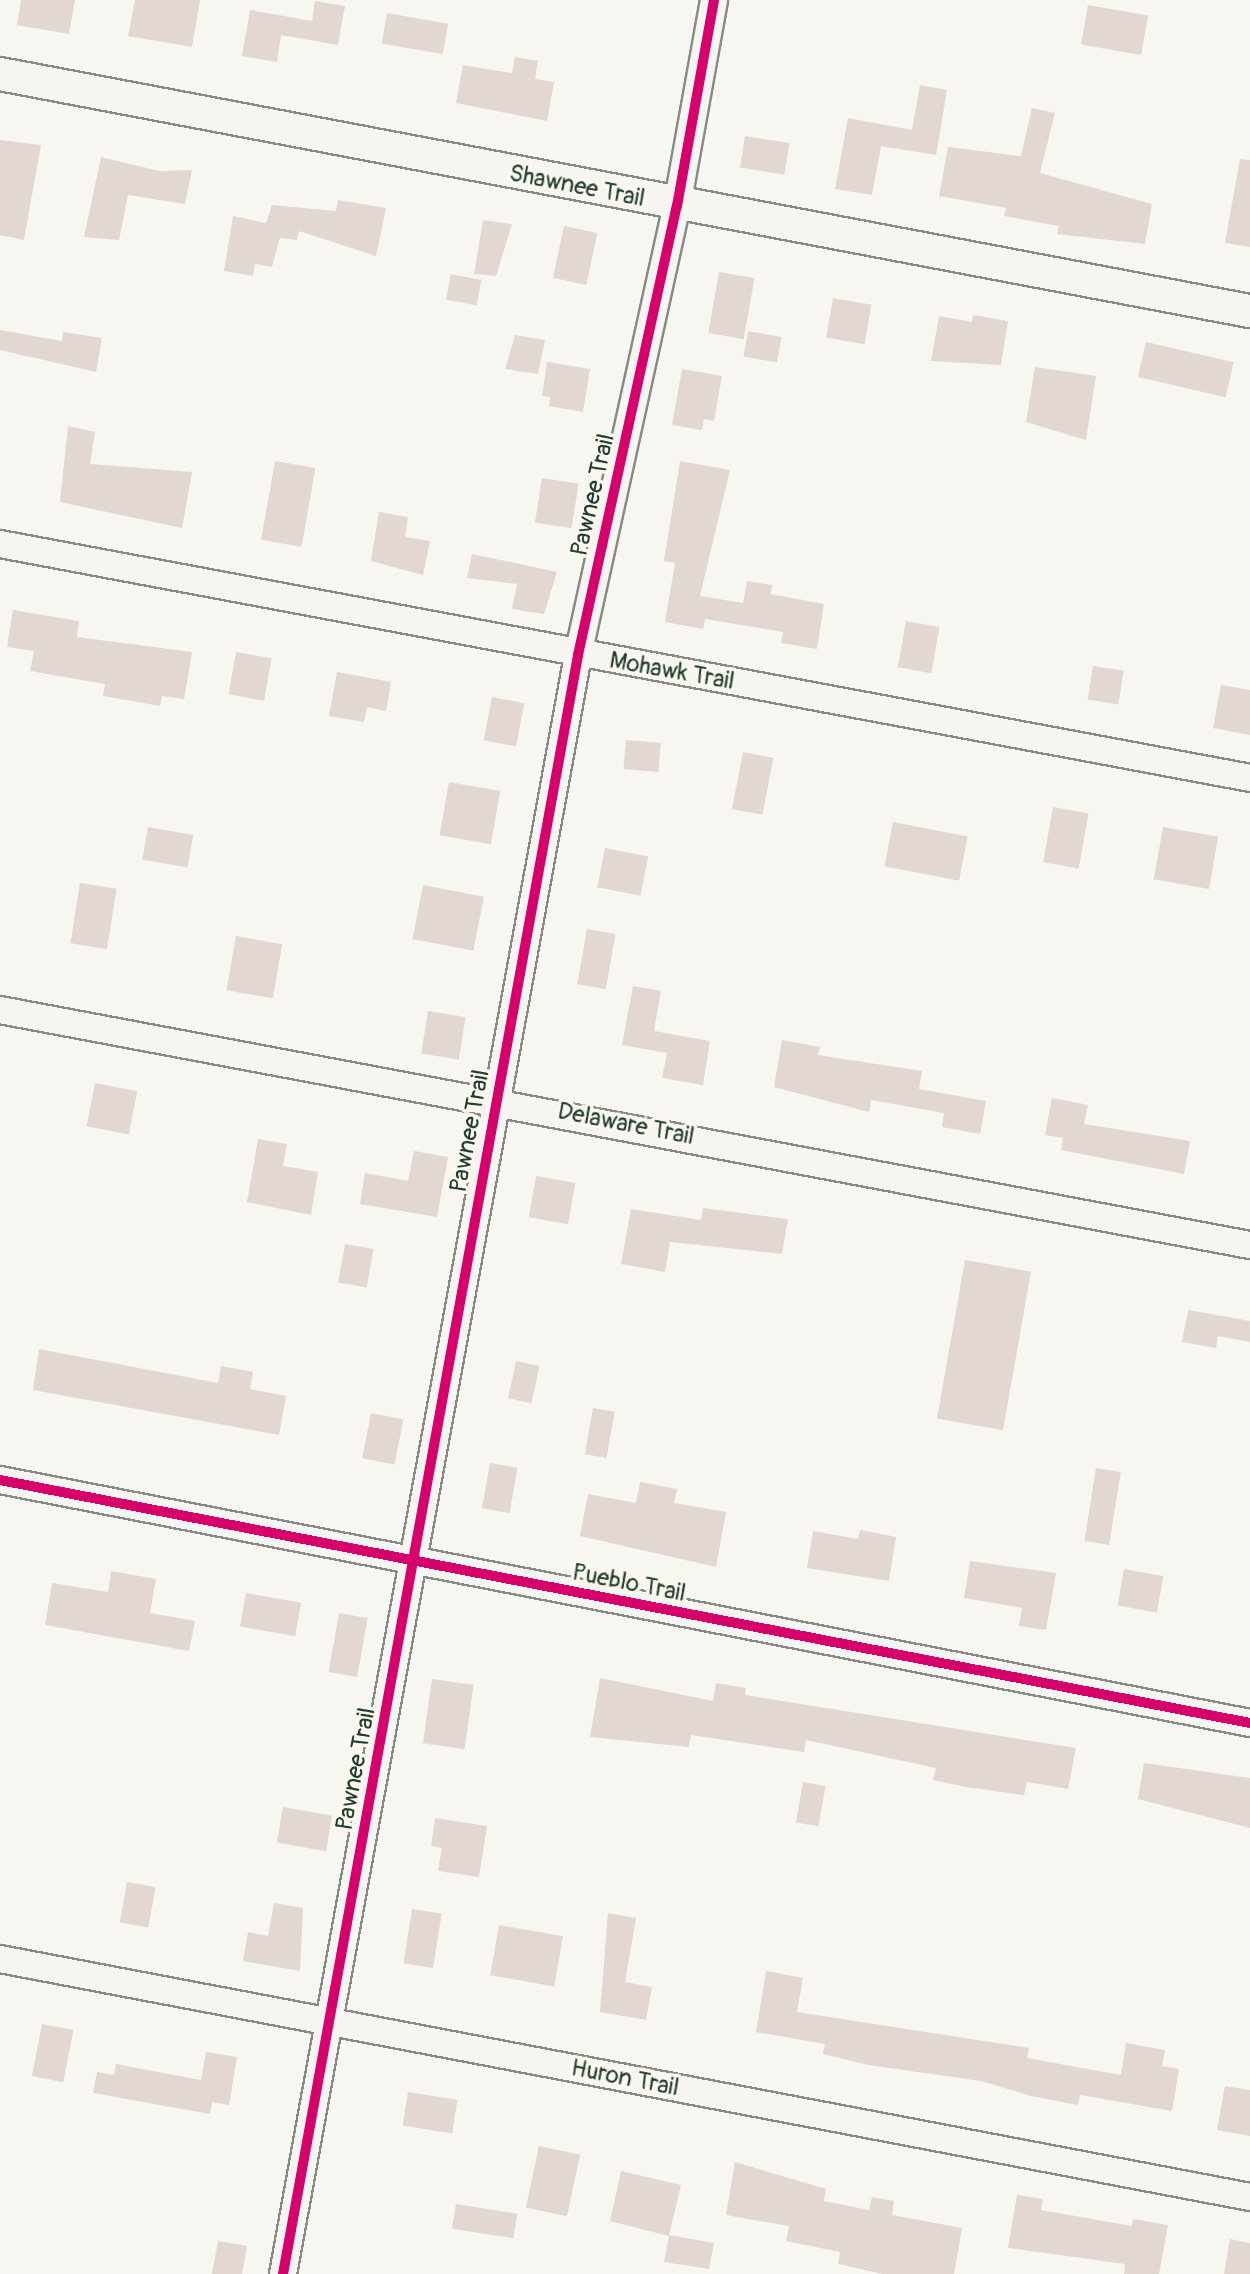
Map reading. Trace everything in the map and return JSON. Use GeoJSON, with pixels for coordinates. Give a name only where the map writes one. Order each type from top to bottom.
{"type":"FeatureCollection","features":[{"type":"Feature","properties":{"kind":"street","name":"Pawnee Trail"},"geometry":{"type":"LineString","coordinates":[[283,2274],[415,1563],[578,655],[677,206],[714,0]]}},
{"type":"Feature","properties":{"kind":"street","name":"Shawnee Trail"},"geometry":{"type":"LineString","coordinates":[[0,74],[677,206],[1250,311]]}},
{"type":"Feature","properties":{"kind":"street","name":"Mohawk Trail"},"geometry":{"type":"LineString","coordinates":[[0,544],[578,655],[1250,778]]}},
{"type":"Feature","properties":{"kind":"street","name":"Delaware Trail"},"geometry":{"type":"LineString","coordinates":[[0,1010],[496,1100],[1250,1245]]}},
{"type":"Feature","properties":{"kind":"street","name":"Pueblo Trail"},"geometry":{"type":"LineString","coordinates":[[0,1480],[1250,1723]]}},
{"type":"Feature","properties":{"kind":"street","name":"Huron Trail"},"geometry":{"type":"LineString","coordinates":[[0,1959],[1250,2197]]}},
{"type":"Feature","properties":{"kind":"building"},"geometry":{"type":"Polygon","coordinates":[[[21,0],[75,0],[69,34],[17,25],[21,0]]]}},
{"type":"Feature","properties":{"kind":"building"},"geometry":{"type":"Polygon","coordinates":[[[135,0],[200,0],[192,47],[128,36],[135,0]]]}},
{"type":"Feature","properties":{"kind":"building"},"geometry":{"type":"Polygon","coordinates":[[[315,1],[345,6],[338,45],[281,35],[277,62],[242,56],[250,10],[312,21],[315,1]]]}},
{"type":"Feature","properties":{"kind":"building"},"geometry":{"type":"Polygon","coordinates":[[[1088,5],[1148,16],[1141,55],[1081,44],[1088,5]]]}},
{"type":"Feature","properties":{"kind":"building"},"geometry":{"type":"Polygon","coordinates":[[[387,13],[448,24],[443,54],[382,44],[387,13]]]}},
{"type":"Feature","properties":{"kind":"building"},"geometry":{"type":"Polygon","coordinates":[[[515,57],[538,61],[535,79],[554,82],[547,121],[456,103],[463,65],[512,73],[515,57]]]}},
{"type":"Feature","properties":{"kind":"building"},"geometry":{"type":"Polygon","coordinates":[[[920,85],[947,90],[936,155],[881,146],[872,195],[835,189],[848,118],[912,130],[920,85]]]}},
{"type":"Feature","properties":{"kind":"building"},"geometry":{"type":"Polygon","coordinates":[[[1032,108],[1055,113],[1040,173],[1152,204],[1145,244],[1057,234],[1059,226],[1004,216],[1006,208],[939,196],[948,147],[1021,156],[1032,108]]]}},
{"type":"Feature","properties":{"kind":"building"},"geometry":{"type":"Polygon","coordinates":[[[745,136],[789,143],[784,175],[740,168],[745,136]]]}},
{"type":"Feature","properties":{"kind":"building"},"geometry":{"type":"Polygon","coordinates":[[[0,140],[41,145],[24,240],[0,235],[0,140]]]}},
{"type":"Feature","properties":{"kind":"building"},"geometry":{"type":"Polygon","coordinates":[[[101,157],[159,171],[192,170],[185,204],[128,195],[119,240],[84,237],[101,157]]]}},
{"type":"Feature","properties":{"kind":"building"},"geometry":{"type":"Polygon","coordinates":[[[1240,159],[1250,160],[1250,247],[1225,243],[1240,159]]]}},
{"type":"Feature","properties":{"kind":"building"},"geometry":{"type":"Polygon","coordinates":[[[338,200],[386,208],[376,256],[299,231],[297,240],[280,238],[272,267],[255,264],[253,276],[224,271],[233,216],[266,223],[272,205],[336,211],[338,200]]]}},
{"type":"Feature","properties":{"kind":"building"},"geometry":{"type":"Polygon","coordinates":[[[483,220],[512,224],[496,276],[474,274],[483,220]]]}},
{"type":"Feature","properties":{"kind":"building"},"geometry":{"type":"Polygon","coordinates":[[[564,226],[597,233],[586,285],[553,278],[564,226]]]}},
{"type":"Feature","properties":{"kind":"building"},"geometry":{"type":"Polygon","coordinates":[[[719,272],[754,278],[744,339],[708,333],[719,272]]]}},
{"type":"Feature","properties":{"kind":"building"},"geometry":{"type":"Polygon","coordinates":[[[451,274],[481,280],[476,305],[446,300],[451,274]]]}},
{"type":"Feature","properties":{"kind":"building"},"geometry":{"type":"Polygon","coordinates":[[[833,298],[871,305],[864,344],[826,337],[833,298]]]}},
{"type":"Feature","properties":{"kind":"building"},"geometry":{"type":"Polygon","coordinates":[[[973,315],[1008,321],[1001,365],[931,361],[939,316],[972,322],[973,315]]]}},
{"type":"Feature","properties":{"kind":"building"},"geometry":{"type":"Polygon","coordinates":[[[0,330],[62,341],[63,332],[102,338],[96,372],[0,350],[0,330]]]}},
{"type":"Feature","properties":{"kind":"building"},"geometry":{"type":"Polygon","coordinates":[[[748,331],[781,337],[777,363],[743,357],[748,331]]]}},
{"type":"Feature","properties":{"kind":"building"},"geometry":{"type":"Polygon","coordinates":[[[515,335],[545,340],[538,374],[505,369],[515,335]]]}},
{"type":"Feature","properties":{"kind":"building"},"geometry":{"type":"Polygon","coordinates":[[[1146,342],[1234,362],[1226,397],[1138,377],[1146,342]]]}},
{"type":"Feature","properties":{"kind":"building"},"geometry":{"type":"Polygon","coordinates":[[[547,362],[590,369],[583,412],[549,406],[550,397],[542,396],[547,362]]]}},
{"type":"Feature","properties":{"kind":"building"},"geometry":{"type":"Polygon","coordinates":[[[1035,367],[1096,376],[1086,440],[1026,422],[1035,367]]]}},
{"type":"Feature","properties":{"kind":"building"},"geometry":{"type":"Polygon","coordinates":[[[682,369],[722,376],[714,421],[704,419],[702,430],[672,425],[682,369]]]}},
{"type":"Feature","properties":{"kind":"building"},"geometry":{"type":"Polygon","coordinates":[[[68,426],[95,432],[90,464],[192,472],[182,528],[60,502],[68,426]]]}},
{"type":"Feature","properties":{"kind":"building"},"geometry":{"type":"Polygon","coordinates":[[[275,461],[315,468],[301,547],[261,540],[275,461]]]}},
{"type":"Feature","properties":{"kind":"building"},"geometry":{"type":"Polygon","coordinates":[[[680,461],[730,470],[700,596],[743,603],[747,581],[772,585],[771,594],[824,604],[817,649],[781,643],[783,632],[705,619],[703,629],[665,622],[675,563],[664,561],[680,461]]]}},
{"type":"Feature","properties":{"kind":"building"},"geometry":{"type":"Polygon","coordinates":[[[542,478],[579,484],[572,528],[535,522],[542,478]]]}},
{"type":"Feature","properties":{"kind":"building"},"geometry":{"type":"Polygon","coordinates":[[[379,512],[408,517],[405,537],[430,541],[423,575],[371,561],[379,512]]]}},
{"type":"Feature","properties":{"kind":"building"},"geometry":{"type":"Polygon","coordinates":[[[472,554],[557,572],[544,614],[512,609],[517,584],[467,578],[472,554]]]}},
{"type":"Feature","properties":{"kind":"building"},"geometry":{"type":"Polygon","coordinates":[[[13,610],[79,621],[77,637],[192,652],[184,699],[162,696],[160,706],[103,696],[105,684],[30,671],[34,651],[7,647],[13,610]]]}},
{"type":"Feature","properties":{"kind":"building"},"geometry":{"type":"Polygon","coordinates":[[[906,621],[939,627],[931,673],[898,667],[906,621]]]}},
{"type":"Feature","properties":{"kind":"building"},"geometry":{"type":"Polygon","coordinates":[[[236,652],[271,658],[264,701],[229,694],[236,652]]]}},
{"type":"Feature","properties":{"kind":"building"},"geometry":{"type":"Polygon","coordinates":[[[1093,666],[1124,671],[1118,704],[1088,700],[1093,666]]]}},
{"type":"Feature","properties":{"kind":"building"},"geometry":{"type":"Polygon","coordinates":[[[337,672],[391,682],[386,711],[367,707],[364,722],[329,716],[337,672]]]}},
{"type":"Feature","properties":{"kind":"building"},"geometry":{"type":"Polygon","coordinates":[[[1221,685],[1250,690],[1250,735],[1213,728],[1221,685]]]}},
{"type":"Feature","properties":{"kind":"building"},"geometry":{"type":"Polygon","coordinates":[[[492,697],[524,703],[516,746],[484,740],[492,697]]]}},
{"type":"Feature","properties":{"kind":"building"},"geometry":{"type":"Polygon","coordinates":[[[626,740],[661,743],[658,772],[623,769],[626,740]]]}},
{"type":"Feature","properties":{"kind":"building"},"geometry":{"type":"Polygon","coordinates":[[[743,752],[773,758],[762,815],[732,809],[743,752]]]}},
{"type":"Feature","properties":{"kind":"building"},"geometry":{"type":"Polygon","coordinates":[[[449,782],[500,791],[491,844],[440,835],[449,782]]]}},
{"type":"Feature","properties":{"kind":"building"},"geometry":{"type":"Polygon","coordinates":[[[1053,807],[1088,813],[1079,868],[1043,862],[1053,807]]]}},
{"type":"Feature","properties":{"kind":"building"},"geometry":{"type":"Polygon","coordinates":[[[893,822],[968,837],[959,881],[884,866],[893,822]]]}},
{"type":"Feature","properties":{"kind":"building"},"geometry":{"type":"Polygon","coordinates":[[[148,827],[193,835],[188,867],[142,859],[148,827]]]}},
{"type":"Feature","properties":{"kind":"building"},"geometry":{"type":"Polygon","coordinates":[[[1163,827],[1218,837],[1209,889],[1154,879],[1163,827]]]}},
{"type":"Feature","properties":{"kind":"building"},"geometry":{"type":"Polygon","coordinates":[[[605,848],[648,856],[641,896],[597,887],[605,848]]]}},
{"type":"Feature","properties":{"kind":"building"},"geometry":{"type":"Polygon","coordinates":[[[80,883],[117,889],[107,949],[70,943],[80,883]]]}},
{"type":"Feature","properties":{"kind":"building"},"geometry":{"type":"Polygon","coordinates":[[[423,885],[484,897],[473,951],[413,939],[423,885]]]}},
{"type":"Feature","properties":{"kind":"building"},"geometry":{"type":"Polygon","coordinates":[[[587,929],[616,934],[606,989],[577,984],[587,929]]]}},
{"type":"Feature","properties":{"kind":"building"},"geometry":{"type":"Polygon","coordinates":[[[236,936],[282,944],[273,998],[226,990],[236,936]]]}},
{"type":"Feature","properties":{"kind":"building"},"geometry":{"type":"Polygon","coordinates":[[[633,986],[661,991],[654,1031],[710,1041],[703,1085],[662,1078],[667,1053],[622,1045],[633,986]]]}},
{"type":"Feature","properties":{"kind":"building"},"geometry":{"type":"Polygon","coordinates":[[[428,1011],[466,1017],[459,1059],[421,1053],[428,1011]]]}},
{"type":"Feature","properties":{"kind":"building"},"geometry":{"type":"Polygon","coordinates":[[[782,1040],[820,1047],[818,1055],[922,1071],[919,1089],[986,1101],[980,1134],[942,1127],[944,1113],[871,1100],[869,1112],[774,1087],[782,1040]]]}},
{"type":"Feature","properties":{"kind":"building"},"geometry":{"type":"Polygon","coordinates":[[[95,1083],[137,1091],[129,1134],[87,1126],[95,1083]]]}},
{"type":"Feature","properties":{"kind":"building"},"geometry":{"type":"Polygon","coordinates":[[[1052,1098],[1088,1105],[1084,1124],[1190,1141],[1184,1174],[1061,1150],[1063,1138],[1045,1135],[1052,1098]]]}},
{"type":"Feature","properties":{"kind":"building"},"geometry":{"type":"Polygon","coordinates":[[[258,1139],[287,1144],[283,1166],[318,1172],[311,1215],[247,1202],[258,1139]]]}},
{"type":"Feature","properties":{"kind":"building"},"geometry":{"type":"Polygon","coordinates":[[[414,1151],[448,1157],[437,1217],[360,1204],[365,1173],[408,1181],[414,1151]]]}},
{"type":"Feature","properties":{"kind":"building"},"geometry":{"type":"Polygon","coordinates":[[[536,1176],[575,1183],[568,1224],[529,1217],[536,1176]]]}},
{"type":"Feature","properties":{"kind":"building"},"geometry":{"type":"Polygon","coordinates":[[[703,1208],[788,1219],[782,1254],[670,1242],[665,1272],[621,1264],[631,1209],[701,1220],[703,1208]]]}},
{"type":"Feature","properties":{"kind":"building"},"geometry":{"type":"Polygon","coordinates":[[[345,1244],[374,1249],[367,1287],[338,1282],[345,1244]]]}},
{"type":"Feature","properties":{"kind":"building"},"geometry":{"type":"Polygon","coordinates":[[[965,1260],[1031,1272],[1003,1430],[937,1419],[965,1260]]]}},
{"type":"Feature","properties":{"kind":"building"},"geometry":{"type":"Polygon","coordinates":[[[1188,1310],[1250,1321],[1250,1342],[1218,1336],[1216,1348],[1182,1342],[1188,1310]]]}},
{"type":"Feature","properties":{"kind":"building"},"geometry":{"type":"Polygon","coordinates":[[[39,1349],[218,1383],[221,1366],[253,1372],[250,1389],[286,1396],[279,1435],[33,1390],[39,1349]]]}},
{"type":"Feature","properties":{"kind":"building"},"geometry":{"type":"Polygon","coordinates":[[[516,1361],[539,1366],[532,1403],[508,1398],[516,1361]]]}},
{"type":"Feature","properties":{"kind":"building"},"geometry":{"type":"Polygon","coordinates":[[[593,1408],[615,1412],[607,1458],[585,1454],[593,1408]]]}},
{"type":"Feature","properties":{"kind":"building"},"geometry":{"type":"Polygon","coordinates":[[[371,1413],[403,1419],[395,1464],[362,1458],[371,1413]]]}},
{"type":"Feature","properties":{"kind":"building"},"geometry":{"type":"Polygon","coordinates":[[[490,1463],[518,1468],[510,1513],[482,1508],[490,1463]]]}},
{"type":"Feature","properties":{"kind":"building"},"geometry":{"type":"Polygon","coordinates":[[[1096,1468],[1121,1472],[1109,1545],[1084,1541],[1096,1468]]]}},
{"type":"Feature","properties":{"kind":"building"},"geometry":{"type":"Polygon","coordinates":[[[640,1482],[677,1489],[674,1503],[726,1512],[716,1567],[580,1536],[588,1494],[636,1503],[640,1482]]]}},
{"type":"Feature","properties":{"kind":"building"},"geometry":{"type":"Polygon","coordinates":[[[860,1530],[896,1537],[889,1581],[807,1568],[813,1531],[858,1539],[860,1530]]]}},
{"type":"Feature","properties":{"kind":"building"},"geometry":{"type":"Polygon","coordinates":[[[970,1561],[1056,1573],[1046,1630],[1019,1626],[1022,1608],[964,1598],[970,1561]]]}},
{"type":"Feature","properties":{"kind":"building"},"geometry":{"type":"Polygon","coordinates":[[[1124,1569],[1163,1576],[1157,1612],[1118,1605],[1124,1569]]]}},
{"type":"Feature","properties":{"kind":"building"},"geometry":{"type":"Polygon","coordinates":[[[111,1571],[156,1579],[150,1613],[195,1621],[189,1651],[45,1625],[52,1583],[108,1592],[111,1571]]]}},
{"type":"Feature","properties":{"kind":"building"},"geometry":{"type":"Polygon","coordinates":[[[246,1593],[301,1603],[295,1636],[240,1626],[246,1593]]]}},
{"type":"Feature","properties":{"kind":"building"},"geometry":{"type":"Polygon","coordinates":[[[339,1613],[368,1618],[357,1677],[329,1672],[339,1613]]]}},
{"type":"Feature","properties":{"kind":"building"},"geometry":{"type":"Polygon","coordinates":[[[600,1678],[713,1701],[716,1683],[746,1688],[745,1695],[1076,1748],[1068,1789],[1027,1782],[1024,1795],[933,1780],[936,1768],[806,1740],[804,1752],[691,1735],[689,1747],[590,1737],[600,1678]]]}},
{"type":"Feature","properties":{"kind":"building"},"geometry":{"type":"Polygon","coordinates":[[[432,1679],[474,1685],[465,1749],[423,1743],[432,1679]]]}},
{"type":"Feature","properties":{"kind":"building"},"geometry":{"type":"Polygon","coordinates":[[[1144,1763],[1250,1778],[1250,1828],[1138,1799],[1144,1763]]]}},
{"type":"Feature","properties":{"kind":"building"},"geometry":{"type":"Polygon","coordinates":[[[803,1782],[826,1786],[819,1826],[796,1822],[803,1782]]]}},
{"type":"Feature","properties":{"kind":"building"},"geometry":{"type":"Polygon","coordinates":[[[283,1807],[332,1816],[326,1851],[277,1842],[283,1807]]]}},
{"type":"Feature","properties":{"kind":"building"},"geometry":{"type":"Polygon","coordinates":[[[435,1818],[487,1826],[479,1877],[438,1871],[442,1848],[431,1846],[435,1818]]]}},
{"type":"Feature","properties":{"kind":"building"},"geometry":{"type":"Polygon","coordinates":[[[127,1882],[156,1887],[148,1927],[120,1922],[127,1882]]]}},
{"type":"Feature","properties":{"kind":"building"},"geometry":{"type":"Polygon","coordinates":[[[274,1903],[303,1908],[300,1971],[243,1961],[248,1932],[268,1936],[274,1903]]]}},
{"type":"Feature","properties":{"kind":"building"},"geometry":{"type":"Polygon","coordinates":[[[412,1909],[442,1914],[433,1968],[403,1963],[412,1909]]]}},
{"type":"Feature","properties":{"kind":"building"},"geometry":{"type":"Polygon","coordinates":[[[608,1913],[636,1918],[625,1982],[652,1987],[646,2020],[600,2012],[608,1913]]]}},
{"type":"Feature","properties":{"kind":"building"},"geometry":{"type":"Polygon","coordinates":[[[499,1925],[563,1936],[554,1987],[490,1975],[499,1925]]]}},
{"type":"Feature","properties":{"kind":"building"},"geometry":{"type":"Polygon","coordinates":[[[766,1971],[803,1978],[797,2012],[1029,2048],[1027,2058],[1121,2075],[1126,2043],[1165,2050],[1162,2066],[1179,2069],[1172,2111],[1080,2095],[1078,2105],[1031,2096],[981,2081],[868,2065],[823,2054],[825,2044],[756,2032],[766,1971]]]}},
{"type":"Feature","properties":{"kind":"building"},"geometry":{"type":"Polygon","coordinates":[[[42,2024],[73,2030],[63,2082],[32,2076],[42,2024]]]}},
{"type":"Feature","properties":{"kind":"building"},"geometry":{"type":"Polygon","coordinates":[[[206,2052],[237,2057],[229,2105],[212,2102],[210,2114],[93,2093],[97,2072],[114,2075],[116,2064],[201,2080],[206,2052]]]}},
{"type":"Feature","properties":{"kind":"building"},"geometry":{"type":"Polygon","coordinates":[[[1225,2086],[1250,2090],[1250,2136],[1217,2130],[1225,2086]]]}},
{"type":"Feature","properties":{"kind":"building"},"geometry":{"type":"Polygon","coordinates":[[[408,2092],[457,2100],[452,2133],[403,2126],[408,2092]]]}},
{"type":"Feature","properties":{"kind":"building"},"geometry":{"type":"Polygon","coordinates":[[[539,2146],[580,2155],[567,2216],[526,2208],[539,2146]]]}},
{"type":"Feature","properties":{"kind":"building"},"geometry":{"type":"Polygon","coordinates":[[[735,2162],[826,2189],[824,2201],[869,2210],[872,2197],[894,2201],[892,2215],[962,2228],[954,2274],[883,2274],[838,2264],[840,2252],[786,2241],[789,2226],[726,2215],[735,2162]]]}},
{"type":"Feature","properties":{"kind":"building"},"geometry":{"type":"Polygon","coordinates":[[[621,2171],[681,2185],[669,2235],[714,2243],[709,2269],[664,2262],[669,2236],[610,2221],[621,2171]]]}},
{"type":"Feature","properties":{"kind":"building"},"geometry":{"type":"Polygon","coordinates":[[[1017,2195],[1043,2199],[1041,2210],[1132,2226],[1133,2219],[1168,2225],[1159,2274],[1124,2274],[1125,2264],[1008,2248],[1017,2195]]]}},
{"type":"Feature","properties":{"kind":"building"},"geometry":{"type":"Polygon","coordinates":[[[456,2204],[517,2214],[513,2238],[452,2229],[456,2204]]]}},
{"type":"Feature","properties":{"kind":"building"},"geometry":{"type":"Polygon","coordinates":[[[1230,2239],[1250,2243],[1250,2274],[1224,2274],[1230,2239]]]}},
{"type":"Feature","properties":{"kind":"building"},"geometry":{"type":"Polygon","coordinates":[[[218,2241],[247,2246],[242,2274],[212,2274],[218,2241]]]}},
{"type":"Feature","properties":{"kind":"cycle path"},"geometry":{"type":"LineString","coordinates":[[283,2274],[578,655],[677,206],[714,0]]}},
{"type":"Feature","properties":{"kind":"cycle path"},"geometry":{"type":"LineString","coordinates":[[0,1480],[1250,1723]]}}]}
